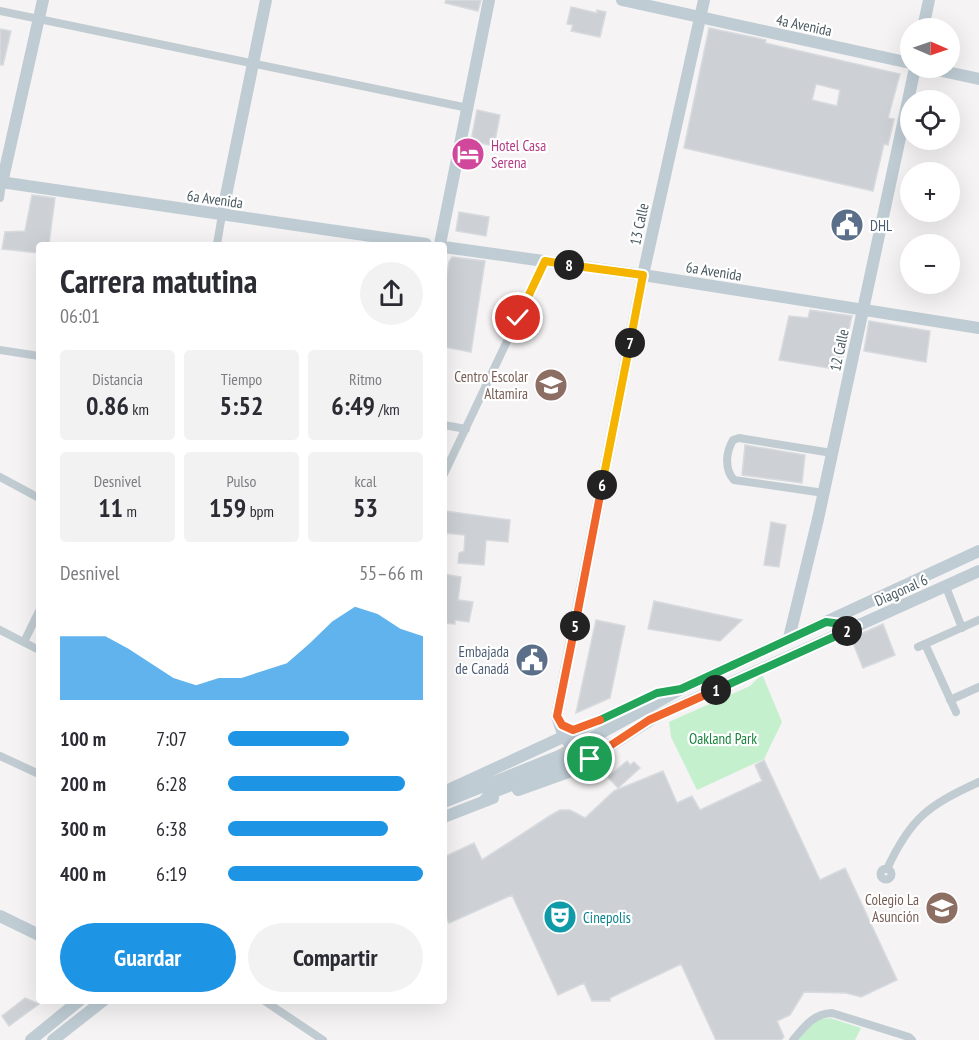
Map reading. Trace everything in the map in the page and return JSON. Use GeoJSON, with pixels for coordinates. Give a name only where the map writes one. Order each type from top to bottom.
{"type":"FeatureCollection","features":[{"type":"Feature","properties":{"kind":"street"},"geometry":{"type":"LineString","coordinates":[[0,198],[1,182],[43,0]]}},
{"type":"Feature","properties":{"kind":"street"},"geometry":{"type":"LineString","coordinates":[[217,242],[266,0]]}},
{"type":"Feature","properties":{"kind":"street"},"geometry":{"type":"LineString","coordinates":[[440,242],[489,0]]}},
{"type":"Feature","properties":{"kind":"street","name":"4a Avenida"},"geometry":{"type":"LineString","coordinates":[[622,0],[900,61]]}},
{"type":"Feature","properties":{"kind":"street","name":"13 Calle"},"geometry":{"type":"LineString","coordinates":[[485,800],[491,793],[570,762],[573,749],[564,737],[557,716],[643,275],[704,0]]}},
{"type":"Feature","properties":{"kind":"street"},"geometry":{"type":"LineString","coordinates":[[925,18],[929,0]]}},
{"type":"Feature","properties":{"kind":"street"},"geometry":{"type":"LineString","coordinates":[[0,11],[468,108]]}},
{"type":"Feature","properties":{"kind":"street"},"geometry":{"type":"LineString","coordinates":[[960,75],[979,79]]}},
{"type":"Feature","properties":{"kind":"street","name":"12 Calle"},"geometry":{"type":"LineString","coordinates":[[789,638],[824,493],[913,78]]}},
{"type":"Feature","properties":{"kind":"street","name":"6a Avenida"},"geometry":{"type":"LineString","coordinates":[[1,182],[412,242]]}},
{"type":"Feature","properties":{"kind":"street","name":"6a Avenida"},"geometry":{"type":"LineString","coordinates":[[447,247],[643,275],[979,328]]}},
{"type":"Feature","properties":{"kind":"street"},"geometry":{"type":"LineString","coordinates":[[447,468],[545,261]]}},
{"type":"Feature","properties":{"kind":"street"},"geometry":{"type":"LineString","coordinates":[[0,350],[36,356]]}},
{"type":"Feature","properties":{"kind":"street"},"geometry":{"type":"LineString","coordinates":[[447,426],[466,429]]}},
{"type":"Feature","properties":{"kind":"street"},"geometry":{"type":"LineString","coordinates":[[824,493],[734,480],[727,466],[729,446],[739,438],[832,453]]}},
{"type":"Feature","properties":{"kind":"street"},"geometry":{"type":"LineString","coordinates":[[0,477],[36,496]]}},
{"type":"Feature","properties":{"kind":"street","name":"Diagonal 6"},"geometry":{"type":"LineString","coordinates":[[588,740],[681,689],[979,551]]}},
{"type":"Feature","properties":{"kind":"street","name":"Diagonal 6"},"geometry":{"type":"LineString","coordinates":[[447,816],[485,800],[541,784],[571,771],[657,716],[979,572]]}},
{"type":"Feature","properties":{"kind":"street"},"geometry":{"type":"LineString","coordinates":[[946,587],[962,628]]}},
{"type":"Feature","properties":{"kind":"street"},"geometry":{"type":"LineString","coordinates":[[800,597],[803,613],[811,621],[857,626]]}},
{"type":"Feature","properties":{"kind":"street"},"geometry":{"type":"LineString","coordinates":[[24,642],[36,617]]}},
{"type":"Feature","properties":{"kind":"street"},"geometry":{"type":"LineString","coordinates":[[956,712],[922,646],[979,620]]}},
{"type":"Feature","properties":{"kind":"street"},"geometry":{"type":"LineString","coordinates":[[0,630],[36,648]]}},
{"type":"Feature","properties":{"kind":"street"},"geometry":{"type":"LineString","coordinates":[[950,700],[979,687]]}},
{"type":"Feature","properties":{"kind":"street"},"geometry":{"type":"LineString","coordinates":[[447,791],[657,693],[681,689]]}},
{"type":"Feature","properties":{"kind":"street"},"geometry":{"type":"LineString","coordinates":[[557,716],[565,728],[578,730]]}},
{"type":"Feature","properties":{"kind":"street"},"geometry":{"type":"LineString","coordinates":[[0,756],[36,773]]}},
{"type":"Feature","properties":{"kind":"street"},"geometry":{"type":"LineString","coordinates":[[447,801],[559,756]]}},
{"type":"Feature","properties":{"kind":"street"},"geometry":{"type":"LineString","coordinates":[[887,869],[899,843],[921,814],[954,793],[979,782]]}},
{"type":"Feature","properties":{"kind":"street"},"geometry":{"type":"LineString","coordinates":[[0,916],[36,934]]}},
{"type":"Feature","properties":{"kind":"street"},"geometry":{"type":"LineString","coordinates":[[31,1040],[75,1004]]}},
{"type":"Feature","properties":{"kind":"street"},"geometry":{"type":"LineString","coordinates":[[53,1040],[99,1004]]}},
{"type":"Feature","properties":{"kind":"street"},"geometry":{"type":"LineString","coordinates":[[269,1004],[323,1040]]}},
{"type":"Feature","properties":{"kind":"street"},"geometry":{"type":"LineString","coordinates":[[793,1040],[812,1018],[821,1014],[842,1014],[912,1040]]}},
{"type":"Feature","properties":{"kind":"green space","name":"Oakland Park"},"geometry":{"type":"Polygon","coordinates":[[[762,674],[782,722],[764,759],[697,790],[671,737],[669,722],[750,686],[762,674]]]}},
{"type":"Feature","properties":{"kind":"green space"},"geometry":{"type":"Polygon","coordinates":[[[830,1018],[861,1028],[855,1040],[794,1040],[813,1020],[830,1018]]]}},
{"type":"Feature","properties":{"kind":"building"},"geometry":{"type":"Polygon","coordinates":[[[446,0],[481,0],[478,11],[445,3],[446,0]]]}},
{"type":"Feature","properties":{"kind":"building"},"geometry":{"type":"Polygon","coordinates":[[[571,7],[597,13],[597,10],[606,12],[600,37],[571,31],[573,25],[567,24],[571,7]]]}},
{"type":"Feature","properties":{"kind":"building"},"geometry":{"type":"Polygon","coordinates":[[[709,28],[900,74],[888,118],[894,119],[888,145],[884,144],[873,191],[684,148],[709,28]],[[816,84],[812,100],[837,106],[840,90],[816,84]]]}},
{"type":"Feature","properties":{"kind":"building"},"geometry":{"type":"Polygon","coordinates":[[[0,29],[11,31],[3,65],[0,65],[0,29]]]}},
{"type":"Feature","properties":{"kind":"building"},"geometry":{"type":"Polygon","coordinates":[[[477,110],[500,115],[494,146],[471,141],[477,110]]]}},
{"type":"Feature","properties":{"kind":"building"},"geometry":{"type":"Polygon","coordinates":[[[32,195],[55,198],[49,242],[36,242],[36,253],[2,249],[5,232],[25,231],[32,195]]]}},
{"type":"Feature","properties":{"kind":"building"},"geometry":{"type":"Polygon","coordinates":[[[459,212],[489,217],[486,236],[456,231],[459,212]]]}},
{"type":"Feature","properties":{"kind":"building"},"geometry":{"type":"Polygon","coordinates":[[[452,257],[485,261],[471,352],[447,348],[449,262],[452,257]]]}},
{"type":"Feature","properties":{"kind":"building"},"geometry":{"type":"Polygon","coordinates":[[[810,310],[852,316],[840,370],[779,360],[789,316],[808,318],[810,310]]]}},
{"type":"Feature","properties":{"kind":"building"},"geometry":{"type":"Polygon","coordinates":[[[869,321],[930,331],[926,362],[864,351],[869,321]]]}},
{"type":"Feature","properties":{"kind":"building"},"geometry":{"type":"Polygon","coordinates":[[[745,445],[805,455],[802,483],[742,475],[745,445]]]}},
{"type":"Feature","properties":{"kind":"building"},"geometry":{"type":"Polygon","coordinates":[[[447,511],[510,520],[508,542],[486,540],[484,565],[458,563],[459,553],[464,551],[465,535],[447,533],[447,511]]]}},
{"type":"Feature","properties":{"kind":"building"},"geometry":{"type":"Polygon","coordinates":[[[771,522],[786,525],[779,567],[764,565],[771,522]]]}},
{"type":"Feature","properties":{"kind":"building"},"geometry":{"type":"Polygon","coordinates":[[[447,575],[461,577],[458,600],[473,602],[469,622],[455,620],[455,624],[447,623],[447,575]]]}},
{"type":"Feature","properties":{"kind":"building"},"geometry":{"type":"Polygon","coordinates":[[[654,601],[742,620],[720,641],[648,629],[654,601]]]}},
{"type":"Feature","properties":{"kind":"building"},"geometry":{"type":"Polygon","coordinates":[[[596,620],[625,626],[610,698],[576,713],[596,620]]]}},
{"type":"Feature","properties":{"kind":"building"},"geometry":{"type":"Polygon","coordinates":[[[883,624],[895,655],[863,668],[851,638],[883,624]]]}},
{"type":"Feature","properties":{"kind":"building"},"geometry":{"type":"Polygon","coordinates":[[[764,760],[820,880],[845,868],[897,980],[861,997],[846,993],[804,992],[790,1015],[777,1021],[784,1037],[781,1040],[716,1040],[681,964],[610,998],[610,1001],[592,1001],[584,983],[558,995],[512,895],[449,923],[447,919],[447,856],[474,843],[482,860],[560,810],[570,810],[585,818],[614,791],[663,771],[677,803],[692,796],[700,810],[762,781],[755,765],[764,760]]]}},
{"type":"Feature","properties":{"kind":"building"},"geometry":{"type":"Polygon","coordinates":[[[627,761],[630,765],[634,762],[640,768],[618,788],[608,777],[627,761]]]}},
{"type":"Feature","properties":{"kind":"building"},"geometry":{"type":"Polygon","coordinates":[[[25,998],[39,1004],[9,1026],[2,1016],[25,998]]]}},
{"type":"Feature","properties":{"kind":"tunnel"},"geometry":{"type":"LineString","coordinates":[[559,756],[588,740]]}},
{"type":"Feature","properties":{"kind":"place","name":"Hotel Casa Serena"},"geometry":{"type":"Point","coordinates":[468,154]}},
{"type":"Feature","properties":{"kind":"place","name":"DHL"},"geometry":{"type":"Point","coordinates":[847,225]}},
{"type":"Feature","properties":{"kind":"place","name":"Centro Escolar Altamira"},"geometry":{"type":"Point","coordinates":[551,385]}},
{"type":"Feature","properties":{"kind":"place","name":"Embajada de Canadá"},"geometry":{"type":"Point","coordinates":[532,660]}},
{"type":"Feature","properties":{"kind":"place","name":"Colegio La Asunción"},"geometry":{"type":"Point","coordinates":[942,908]}},
{"type":"Feature","properties":{"kind":"place","name":"Cinepolis"},"geometry":{"type":"Point","coordinates":[560,917]}},
{"type":"Feature","properties":{"kind":"route"},"geometry":{"type":"LineString","coordinates":[[518,318],[545,261],[643,275],[557,716],[565,728],[578,730],[657,693],[681,689],[826,622],[857,626],[655,717],[590,759]]}}]}
